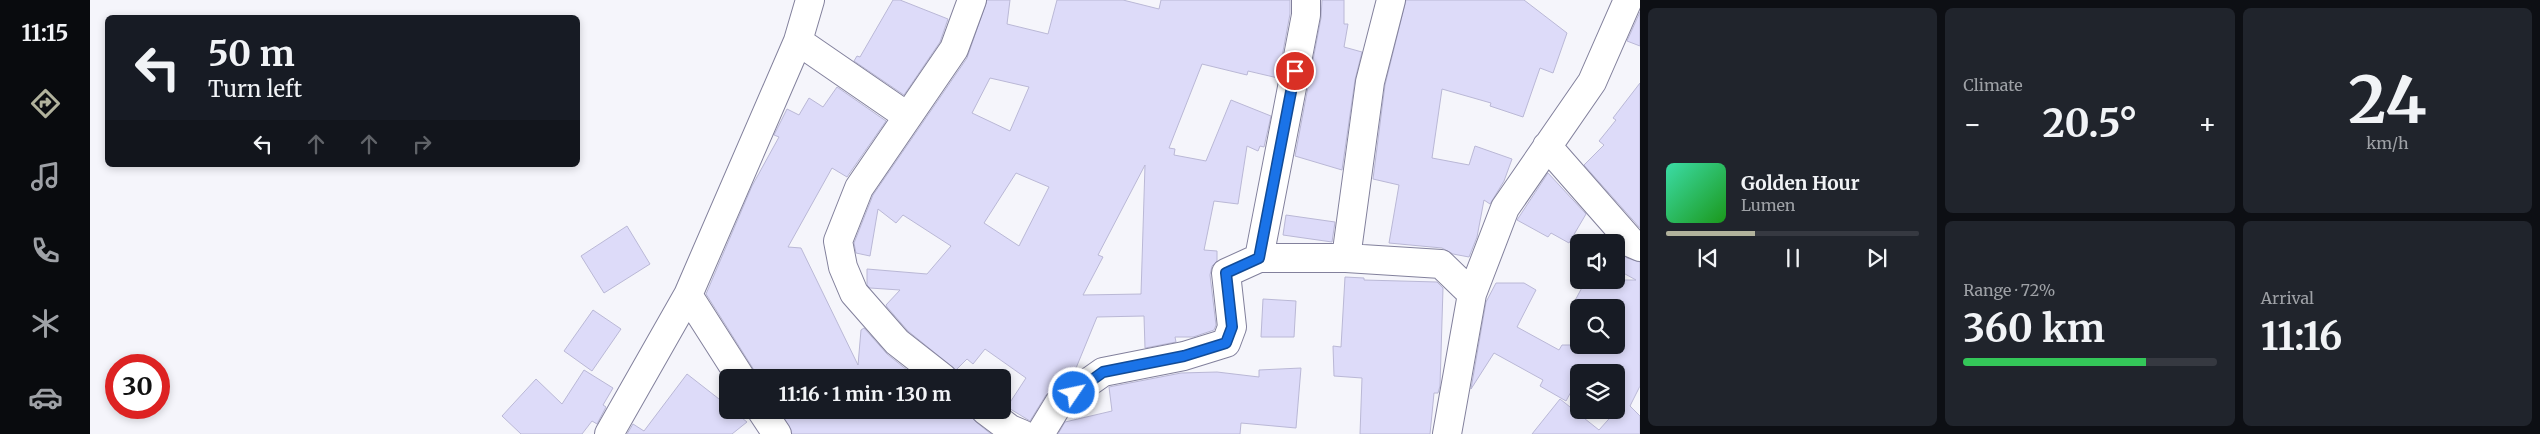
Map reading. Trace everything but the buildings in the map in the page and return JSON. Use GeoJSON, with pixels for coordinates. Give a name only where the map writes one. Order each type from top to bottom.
{"type":"FeatureCollection","features":[{"type":"Feature","properties":{"kind":"street"},"geometry":{"type":"LineString","coordinates":[[609,434],[688,294],[798,41],[810,0]]}},
{"type":"Feature","properties":{"kind":"street"},"geometry":{"type":"LineString","coordinates":[[932,369],[897,342],[854,293],[843,266],[838,241],[859,188],[906,116],[954,49],[972,0]]}},
{"type":"Feature","properties":{"kind":"street"},"geometry":{"type":"LineString","coordinates":[[1259,258],[1306,15],[1306,0]]}},
{"type":"Feature","properties":{"kind":"street"},"geometry":{"type":"LineString","coordinates":[[1346,258],[1370,82],[1391,0]]}},
{"type":"Feature","properties":{"kind":"street"},"geometry":{"type":"LineString","coordinates":[[1447,434],[1472,294],[1505,208],[1592,82],[1628,0]]}},
{"type":"Feature","properties":{"kind":"street"},"geometry":{"type":"LineString","coordinates":[[798,41],[906,116]]}},
{"type":"Feature","properties":{"kind":"street"},"geometry":{"type":"LineString","coordinates":[[1547,146],[1633,244],[1640,247]]}},
{"type":"Feature","properties":{"kind":"street"},"geometry":{"type":"LineString","coordinates":[[1040,434],[1059,403],[1103,372],[1184,356],[1226,343],[1232,327],[1226,273],[1259,258],[1346,258],[1441,264],[1472,294]]}},
{"type":"Feature","properties":{"kind":"street"},"geometry":{"type":"LineString","coordinates":[[688,294],[735,369]]}},
{"type":"Feature","properties":{"kind":"street"},"geometry":{"type":"LineString","coordinates":[[767,419],[777,434]]}},
{"type":"Feature","properties":{"kind":"street"},"geometry":{"type":"LineString","coordinates":[[997,419],[1010,429],[1022,434]]}},
{"type":"Feature","properties":{"kind":"route"},"geometry":{"type":"LineString","coordinates":[[1074,393],[1103,372],[1184,356],[1226,343],[1232,327],[1226,273],[1259,258],[1295,71]]}}]}
